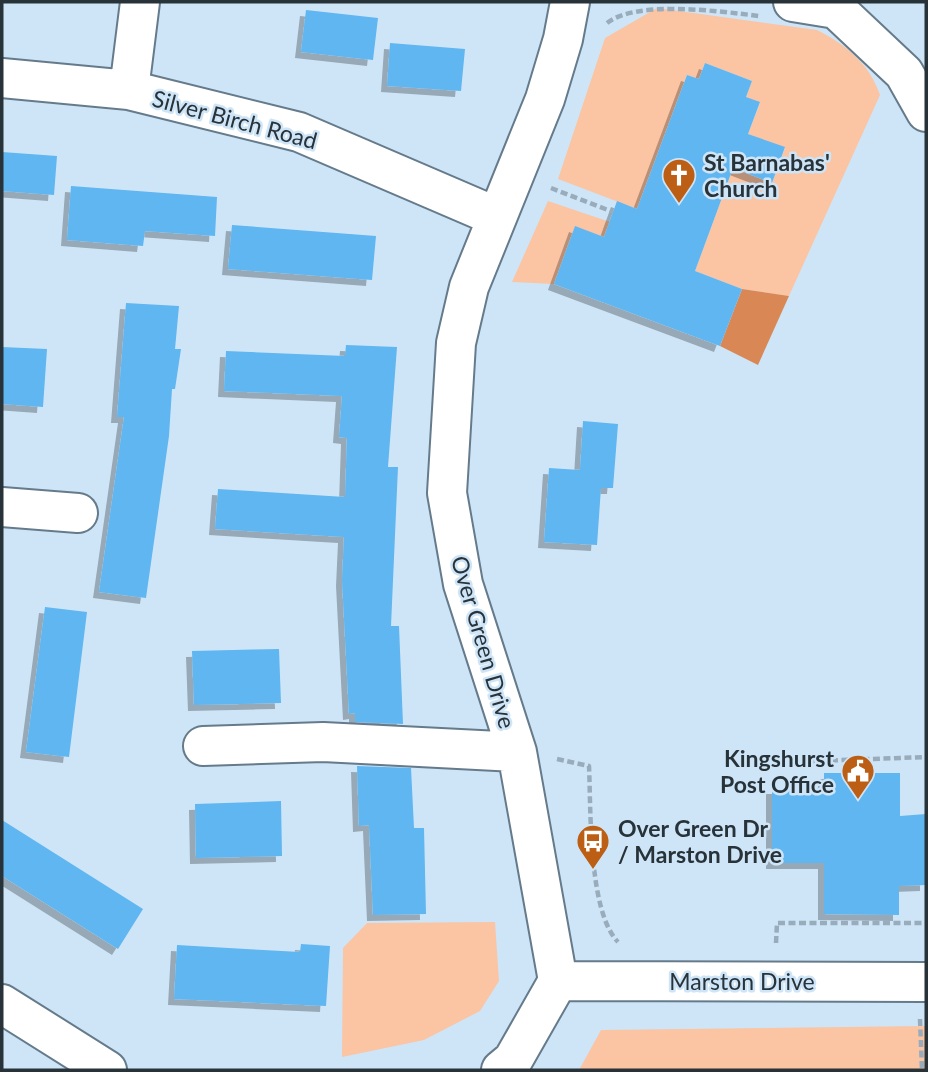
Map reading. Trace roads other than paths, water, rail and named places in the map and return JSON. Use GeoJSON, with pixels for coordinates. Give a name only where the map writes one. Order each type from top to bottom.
{"type":"FeatureCollection","features":[{"type":"Feature","properties":{"kind":"street"},"geometry":{"type":"LineString","coordinates":[[129,90],[140,2]]}},
{"type":"Feature","properties":{"kind":"street","name":"Over Green Drive"},"geometry":{"type":"LineString","coordinates":[[558,981],[517,752],[463,584],[447,493],[457,343],[469,286],[545,99],[563,39],[570,2]]}},
{"type":"Feature","properties":{"kind":"street"},"geometry":{"type":"LineString","coordinates":[[778,9],[836,9],[904,73],[926,112]]}},
{"type":"Feature","properties":{"kind":"street","name":"Silver Birch Road"},"geometry":{"type":"LineString","coordinates":[[2,78],[129,90],[299,132],[497,217]]}},
{"type":"Feature","properties":{"kind":"street"},"geometry":{"type":"LineString","coordinates":[[2,511],[78,513]]}},
{"type":"Feature","properties":{"kind":"street"},"geometry":{"type":"LineString","coordinates":[[202,746],[323,742],[517,752]]}},
{"type":"Feature","properties":{"kind":"street"},"geometry":{"type":"LineString","coordinates":[[500,1070],[513,1060],[558,981]]}},
{"type":"Feature","properties":{"kind":"street","name":"Marston Drive"},"geometry":{"type":"LineString","coordinates":[[558,981],[923,997]]}},
{"type":"Feature","properties":{"kind":"street"},"geometry":{"type":"LineString","coordinates":[[2,1004],[107,1070]]}},
{"type":"Feature","properties":{"kind":"place","name":"St Barnabas' Church"},"geometry":{"type":"Point","coordinates":[679,205]}},
{"type":"Feature","properties":{"kind":"place","name":"Kingshurst Post Office"},"geometry":{"type":"Point","coordinates":[858,801]}},
{"type":"Feature","properties":{"kind":"place","name":"Over Green Dr / Marston Drive"},"geometry":{"type":"Point","coordinates":[593,871]}}]}
